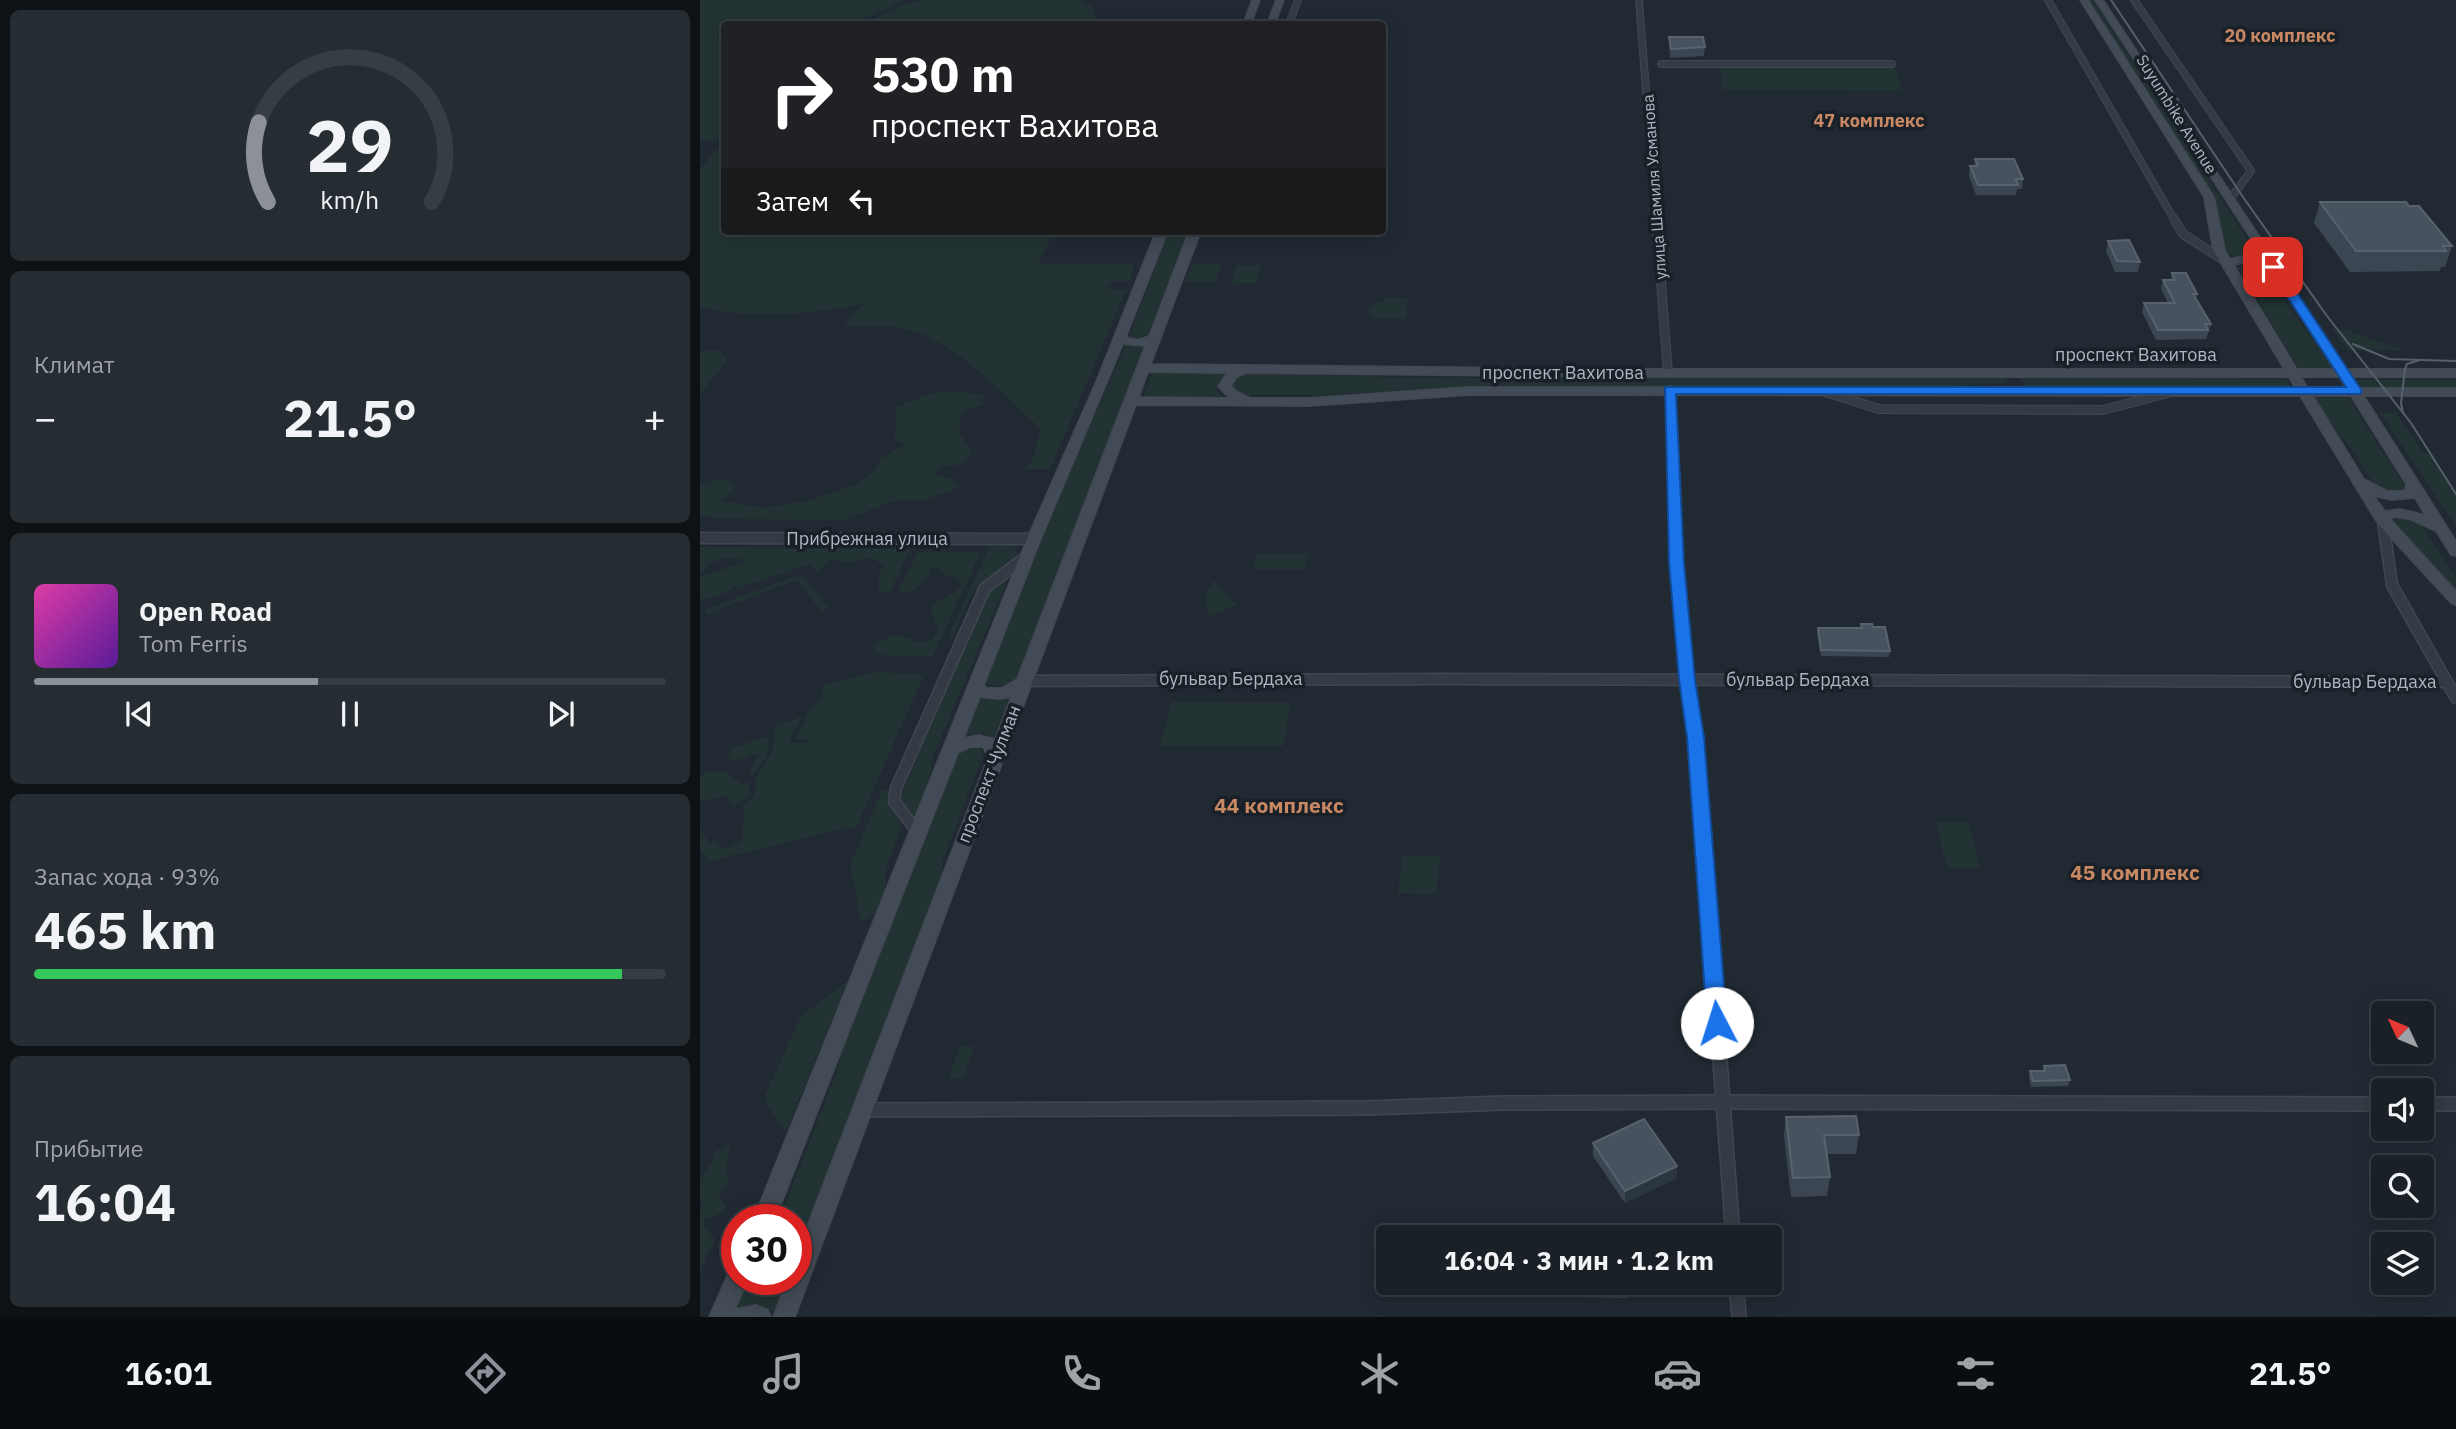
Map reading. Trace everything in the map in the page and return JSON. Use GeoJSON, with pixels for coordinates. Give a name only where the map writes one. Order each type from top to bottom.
{"type":"FeatureCollection","features":[{"type":"Feature","properties":{"kind":"main road"},"geometry":{"type":"LineString","coordinates":[[1248,21],[1256,0]]}},
{"type":"Feature","properties":{"kind":"main road"},"geometry":{"type":"LineString","coordinates":[[1266,21],[1280,0]]}},
{"type":"Feature","properties":{"kind":"main road","name":"Suyumbike Avenue"},"geometry":{"type":"LineString","coordinates":[[2084,0],[2209,197],[2219,250],[2383,521],[2456,600]]}},
{"type":"Feature","properties":{"kind":"main road","name":"Suyumbike Avenue"},"geometry":{"type":"LineString","coordinates":[[2099,0],[2331,353],[2456,552]]}},
{"type":"Feature","properties":{"kind":"main road"},"geometry":{"type":"LineString","coordinates":[[770,1204],[1027,556],[1160,235]]}},
{"type":"Feature","properties":{"kind":"main road","name":"проспект Чулман"},"geometry":{"type":"LineString","coordinates":[[784,1317],[1194,235]]}},
{"type":"Feature","properties":{"kind":"main road"},"geometry":{"type":"LineString","coordinates":[[2226,263],[2248,258],[2273,267]]}},
{"type":"Feature","properties":{"kind":"main road"},"geometry":{"type":"LineString","coordinates":[[1119,338],[1125,342],[1139,344],[1156,337]]}},
{"type":"Feature","properties":{"kind":"main road"},"geometry":{"type":"LineString","coordinates":[[2253,373],[2272,365],[2281,353]]}},
{"type":"Feature","properties":{"kind":"main road"},"geometry":{"type":"LineString","coordinates":[[2331,353],[2342,363],[2363,372]]}},
{"type":"Feature","properties":{"kind":"main road","name":"проспект Вахитова"},"geometry":{"type":"LineString","coordinates":[[1145,368],[1668,373],[2456,373]]}},
{"type":"Feature","properties":{"kind":"main road"},"geometry":{"type":"LineString","coordinates":[[1250,402],[1231,394],[1224,386],[1232,374],[1251,368]]}},
{"type":"Feature","properties":{"kind":"main road"},"geometry":{"type":"LineString","coordinates":[[1998,372],[2018,381],[2016,386],[2005,390]]}},
{"type":"Feature","properties":{"kind":"main road","name":"проспект Вахитова"},"geometry":{"type":"LineString","coordinates":[[1132,401],[1346,400],[1469,391],[1816,389],[2456,392]]}},
{"type":"Feature","properties":{"kind":"main road"},"geometry":{"type":"LineString","coordinates":[[2264,391],[2316,411]]}},
{"type":"Feature","properties":{"kind":"main road"},"geometry":{"type":"LineString","coordinates":[[2368,411],[2368,400],[2377,391]]}},
{"type":"Feature","properties":{"kind":"main road"},"geometry":{"type":"LineString","coordinates":[[2359,482],[2375,492],[2394,498],[2412,494],[2413,482]]}},
{"type":"Feature","properties":{"kind":"main road"},"geometry":{"type":"LineString","coordinates":[[2383,521],[2386,515],[2401,512],[2442,529]]}},
{"type":"Feature","properties":{"kind":"main road"},"geometry":{"type":"LineString","coordinates":[[976,684],[981,692],[999,695],[1013,691],[1024,682]]}},
{"type":"Feature","properties":{"kind":"main road"},"geometry":{"type":"LineString","coordinates":[[950,750],[966,742],[981,740],[990,743],[996,757]]}},
{"type":"Feature","properties":{"kind":"main road"},"geometry":{"type":"LineString","coordinates":[[812,1234],[820,1226]]}},
{"type":"Feature","properties":{"kind":"main road"},"geometry":{"type":"LineString","coordinates":[[720,1317],[730,1295]]}},
{"type":"Feature","properties":{"kind":"main road"},"geometry":{"type":"LineString","coordinates":[[743,1317],[760,1317]]}},
{"type":"Feature","properties":{"kind":"street"},"geometry":{"type":"LineString","coordinates":[[1290,21],[1298,0]]}},
{"type":"Feature","properties":{"kind":"street","name":"улица Шамиля Усманова"},"geometry":{"type":"LineString","coordinates":[[1639,0],[1668,373]]}},
{"type":"Feature","properties":{"kind":"street"},"geometry":{"type":"LineString","coordinates":[[2048,0],[2183,234],[2226,263]]}},
{"type":"Feature","properties":{"kind":"street"},"geometry":{"type":"LineString","coordinates":[[2134,0],[2251,171],[2231,199]]}},
{"type":"Feature","properties":{"kind":"street"},"geometry":{"type":"LineString","coordinates":[[1661,64],[1892,64]]}},
{"type":"Feature","properties":{"kind":"street"},"geometry":{"type":"LineString","coordinates":[[1816,389],[1880,409],[2076,410],[2103,410],[2177,390]]}},
{"type":"Feature","properties":{"kind":"street"},"geometry":{"type":"LineString","coordinates":[[1670,390],[1676,563],[1687,680],[1696,737],[1732,1225]]}},
{"type":"Feature","properties":{"kind":"street"},"geometry":{"type":"LineString","coordinates":[[2383,521],[2392,585],[2456,698]]}},
{"type":"Feature","properties":{"kind":"street","name":"Прибрежная улица"},"geometry":{"type":"LineString","coordinates":[[700,538],[1034,539]]}},
{"type":"Feature","properties":{"kind":"street"},"geometry":{"type":"LineString","coordinates":[[918,834],[894,801],[896,788],[985,588],[1027,556]]}},
{"type":"Feature","properties":{"kind":"street","name":"бульвар Бердаха"},"geometry":{"type":"LineString","coordinates":[[1024,682],[2447,682]]}},
{"type":"Feature","properties":{"kind":"street"},"geometry":{"type":"LineString","coordinates":[[862,1110],[1368,1108],[1503,1103],[1723,1102],[2371,1104]]}},
{"type":"Feature","properties":{"kind":"street"},"geometry":{"type":"LineString","coordinates":[[2434,1104],[2456,1104]]}},
{"type":"Feature","properties":{"kind":"street"},"geometry":{"type":"LineString","coordinates":[[1737,1295],[1739,1317]]}},
{"type":"Feature","properties":{"kind":"shaded area"},"geometry":{"type":"Polygon","coordinates":[[[700,0],[906,0],[858,21],[721,21],[721,139],[711,141],[700,139],[700,0]]]}},
{"type":"Feature","properties":{"kind":"shaded area"},"geometry":{"type":"Polygon","coordinates":[[[920,0],[1078,0],[1092,7],[1098,21],[870,21],[890,10],[920,0]]]}},
{"type":"Feature","properties":{"kind":"shaded area"},"geometry":{"type":"Polygon","coordinates":[[[2089,0],[2093,0],[2259,258],[2233,257],[2225,247],[2214,195],[2089,0]]]}},
{"type":"Feature","properties":{"kind":"shaded area"},"geometry":{"type":"Polygon","coordinates":[[[1719,62],[1893,62],[1903,91],[1723,90],[1719,62]]]}},
{"type":"Feature","properties":{"kind":"shaded area"},"geometry":{"type":"Polygon","coordinates":[[[721,146],[721,235],[1052,235],[1038,264],[1134,264],[1130,281],[1111,281],[1107,289],[1126,290],[1050,469],[1026,469],[1033,458],[1041,429],[986,377],[956,354],[915,331],[895,327],[844,326],[863,304],[782,314],[741,313],[700,307],[700,168],[721,146]]]}},
{"type":"Feature","properties":{"kind":"shaded area"},"geometry":{"type":"Polygon","coordinates":[[[1168,235],[1186,235],[1147,338],[1129,338],[1168,235]]]}},
{"type":"Feature","properties":{"kind":"shaded area"},"geometry":{"type":"Polygon","coordinates":[[[1221,263],[1215,282],[1185,282],[1192,264],[1221,263]]]}},
{"type":"Feature","properties":{"kind":"shaded area"},"geometry":{"type":"Polygon","coordinates":[[[2247,263],[2263,267],[2333,369],[2299,369],[2237,267],[2247,263]]]}},
{"type":"Feature","properties":{"kind":"shaded area"},"geometry":{"type":"Polygon","coordinates":[[[1237,265],[1261,265],[1256,283],[1232,283],[1237,265]]]}},
{"type":"Feature","properties":{"kind":"shaded area"},"geometry":{"type":"Polygon","coordinates":[[[1391,297],[1408,299],[1406,319],[1378,319],[1368,313],[1369,306],[1391,297]]]}},
{"type":"Feature","properties":{"kind":"shaded area"},"geometry":{"type":"Polygon","coordinates":[[[2333,329],[2350,329],[2353,333],[2404,350],[2348,350],[2333,329]]]}},
{"type":"Feature","properties":{"kind":"shaded area"},"geometry":{"type":"Polygon","coordinates":[[[1126,345],[1144,346],[1021,672],[1007,685],[987,684],[985,682],[1070,471],[1126,345]]]}},
{"type":"Feature","properties":{"kind":"shaded area"},"geometry":{"type":"Polygon","coordinates":[[[700,351],[720,351],[727,360],[700,395],[700,351]]]}},
{"type":"Feature","properties":{"kind":"shaded area"},"geometry":{"type":"Polygon","coordinates":[[[1268,372],[1406,378],[2005,378],[2009,383],[1904,388],[1467,387],[1319,395],[1247,395],[1233,389],[1231,385],[1242,375],[1268,372]]]}},
{"type":"Feature","properties":{"kind":"shaded area"},"geometry":{"type":"Polygon","coordinates":[[[1152,373],[1229,373],[1220,379],[1217,390],[1222,396],[1144,396],[1152,373]]]}},
{"type":"Feature","properties":{"kind":"shaded area"},"geometry":{"type":"Polygon","coordinates":[[[2019,378],[2286,379],[2292,389],[2022,388],[2025,383],[2019,378]]]}},
{"type":"Feature","properties":{"kind":"shaded area"},"geometry":{"type":"Polygon","coordinates":[[[2456,379],[2456,389],[2362,389],[2356,380],[2456,379]]]}},
{"type":"Feature","properties":{"kind":"shaded area"},"geometry":{"type":"Polygon","coordinates":[[[958,391],[984,395],[983,405],[961,412],[959,433],[972,450],[966,463],[940,468],[934,475],[951,478],[961,487],[925,500],[892,501],[846,520],[720,519],[700,515],[700,486],[721,478],[731,482],[733,490],[722,501],[763,508],[807,501],[858,484],[873,472],[881,458],[906,445],[895,439],[896,407],[932,393],[958,391]]]}},
{"type":"Feature","properties":{"kind":"shaded area"},"geometry":{"type":"Polygon","coordinates":[[[2315,398],[2348,398],[2407,490],[2404,493],[2388,493],[2375,486],[2315,398]]]}},
{"type":"Feature","properties":{"kind":"shaded area"},"geometry":{"type":"Polygon","coordinates":[[[2380,413],[2396,413],[2424,453],[2429,453],[2456,494],[2456,526],[2380,413]]]}},
{"type":"Feature","properties":{"kind":"shaded area"},"geometry":{"type":"Polygon","coordinates":[[[2401,518],[2421,525],[2456,578],[2456,591],[2392,525],[2395,519],[2401,518]]]}},
{"type":"Feature","properties":{"kind":"shaded area"},"geometry":{"type":"Polygon","coordinates":[[[823,543],[839,543],[837,548],[901,548],[904,543],[912,545],[890,592],[879,592],[879,574],[883,566],[875,560],[868,558],[847,563],[830,559],[817,573],[809,564],[737,588],[730,587],[732,590],[704,600],[700,598],[700,577],[746,561],[720,559],[700,574],[700,547],[819,548],[823,543]]]}},
{"type":"Feature","properties":{"kind":"shaded area"},"geometry":{"type":"Polygon","coordinates":[[[991,543],[1015,545],[1018,553],[1014,562],[979,591],[973,591],[952,638],[948,638],[991,543]]]}},
{"type":"Feature","properties":{"kind":"shaded area"},"geometry":{"type":"Polygon","coordinates":[[[981,551],[933,656],[890,657],[874,651],[874,646],[893,636],[923,642],[932,640],[938,629],[933,606],[961,587],[959,579],[946,575],[936,567],[931,569],[919,586],[900,593],[899,590],[918,552],[981,551]]]}},
{"type":"Feature","properties":{"kind":"shaded area"},"geometry":{"type":"Polygon","coordinates":[[[1257,553],[1308,553],[1305,569],[1253,569],[1257,553]]]}},
{"type":"Feature","properties":{"kind":"shaded area"},"geometry":{"type":"Polygon","coordinates":[[[1010,574],[933,756],[926,794],[917,817],[913,817],[901,801],[902,794],[987,590],[1010,574]]]}},
{"type":"Feature","properties":{"kind":"shaded area"},"geometry":{"type":"Polygon","coordinates":[[[795,576],[805,578],[829,608],[823,611],[819,608],[796,580],[708,614],[704,610],[795,576]]]}},
{"type":"Feature","properties":{"kind":"shaded area"},"geometry":{"type":"Polygon","coordinates":[[[1214,581],[1237,605],[1208,617],[1205,593],[1214,581]]]}},
{"type":"Feature","properties":{"kind":"shaded area"},"geometry":{"type":"Polygon","coordinates":[[[879,672],[924,675],[857,826],[708,861],[700,848],[700,829],[709,843],[715,840],[724,849],[744,840],[742,807],[753,798],[761,769],[771,754],[774,743],[773,728],[802,716],[788,743],[807,743],[809,739],[796,739],[809,711],[820,699],[823,684],[879,672]]]}},
{"type":"Feature","properties":{"kind":"shaded area"},"geometry":{"type":"Polygon","coordinates":[[[1011,695],[994,738],[981,733],[963,736],[979,696],[992,700],[1011,695]]]}},
{"type":"Feature","properties":{"kind":"shaded area"},"geometry":{"type":"Polygon","coordinates":[[[1172,702],[1291,703],[1283,746],[1159,746],[1172,702]]]}},
{"type":"Feature","properties":{"kind":"shaded area"},"geometry":{"type":"Polygon","coordinates":[[[763,738],[769,739],[767,756],[752,776],[750,769],[760,754],[751,754],[735,762],[727,759],[732,748],[763,738]]]}},
{"type":"Feature","properties":{"kind":"shaded area"},"geometry":{"type":"Polygon","coordinates":[[[974,746],[980,748],[983,755],[942,862],[942,877],[812,1215],[812,1204],[785,1204],[835,1077],[847,1032],[956,752],[960,748],[974,746]]]}},
{"type":"Feature","properties":{"kind":"shaded area"},"geometry":{"type":"Polygon","coordinates":[[[713,771],[726,773],[741,784],[750,782],[748,797],[735,805],[729,802],[728,796],[700,801],[700,775],[713,771]]]}},
{"type":"Feature","properties":{"kind":"shaded area"},"geometry":{"type":"Polygon","coordinates":[[[882,790],[890,791],[891,807],[902,827],[885,870],[885,891],[876,914],[861,921],[850,865],[882,790]]]}},
{"type":"Feature","properties":{"kind":"shaded area"},"geometry":{"type":"Polygon","coordinates":[[[1936,822],[1968,822],[1980,867],[1947,868],[1936,822]]]}},
{"type":"Feature","properties":{"kind":"shaded area"},"geometry":{"type":"Polygon","coordinates":[[[1403,856],[1440,856],[1436,894],[1398,893],[1403,856]]]}},
{"type":"Feature","properties":{"kind":"shaded area"},"geometry":{"type":"Polygon","coordinates":[[[847,982],[786,1131],[767,1105],[765,1096],[801,1016],[847,982]]]}},
{"type":"Feature","properties":{"kind":"shaded area"},"geometry":{"type":"Polygon","coordinates":[[[960,1046],[974,1047],[963,1079],[948,1078],[960,1046]]]}},
{"type":"Feature","properties":{"kind":"shaded area"},"geometry":{"type":"Polygon","coordinates":[[[728,1144],[730,1148],[726,1171],[729,1175],[727,1186],[718,1196],[725,1204],[721,1204],[721,1214],[704,1219],[704,1224],[715,1240],[700,1270],[700,1212],[704,1203],[700,1200],[700,1181],[715,1152],[728,1144]]]}},
{"type":"Feature","properties":{"kind":"shaded area"},"geometry":{"type":"Polygon","coordinates":[[[740,1295],[783,1295],[776,1313],[761,1306],[733,1311],[740,1295]]]}},
{"type":"Feature","properties":{"kind":"building"},"geometry":{"type":"Polygon","coordinates":[[[1669,37],[1703,37],[1705,47],[1671,49],[1669,37]]]}},
{"type":"Feature","properties":{"kind":"building"},"geometry":{"type":"Polygon","coordinates":[[[1975,159],[2014,159],[2023,179],[2015,179],[2018,185],[1978,185],[1970,166],[1978,166],[1975,159]]]}},
{"type":"Feature","properties":{"kind":"building"},"geometry":{"type":"Polygon","coordinates":[[[2320,202],[2406,202],[2409,206],[2419,206],[2452,246],[2443,246],[2446,251],[2356,251],[2320,202]]]}},
{"type":"Feature","properties":{"kind":"building"},"geometry":{"type":"Polygon","coordinates":[[[2129,240],[2140,262],[2117,261],[2108,241],[2129,240]]]}},
{"type":"Feature","properties":{"kind":"building"},"geometry":{"type":"Polygon","coordinates":[[[2172,273],[2186,273],[2197,294],[2193,294],[2211,324],[2205,324],[2208,330],[2158,330],[2144,303],[2175,303],[2163,280],[2175,280],[2172,273]]]}},
{"type":"Feature","properties":{"kind":"building"},"geometry":{"type":"Polygon","coordinates":[[[1861,624],[1885,627],[1890,651],[1821,650],[1818,628],[1862,628],[1861,624]]]}},
{"type":"Feature","properties":{"kind":"building"},"geometry":{"type":"Polygon","coordinates":[[[2065,1065],[2070,1080],[2033,1081],[2030,1071],[2045,1071],[2044,1066],[2065,1065]]]}},
{"type":"Feature","properties":{"kind":"building"},"geometry":{"type":"Polygon","coordinates":[[[1856,1116],[1859,1135],[1824,1135],[1830,1177],[1793,1178],[1786,1117],[1856,1116]]]}},
{"type":"Feature","properties":{"kind":"building"},"geometry":{"type":"Polygon","coordinates":[[[1644,1119],[1677,1166],[1625,1191],[1593,1143],[1644,1119]]]}},
{"type":"Feature","properties":{"kind":"tram line"},"geometry":{"type":"LineString","coordinates":[[2111,0],[2243,197],[2327,316],[2403,413]]}},
{"type":"Feature","properties":{"kind":"tram line"},"geometry":{"type":"LineString","coordinates":[[2353,344],[2389,359],[2456,361]]}},
{"type":"Feature","properties":{"kind":"tram line"},"geometry":{"type":"LineString","coordinates":[[2403,413],[2401,403],[2405,369],[2407,364],[2420,360]]}},
{"type":"Feature","properties":{"kind":"tram line"},"geometry":{"type":"LineString","coordinates":[[2403,413],[2456,494]]}},
{"type":"Feature","properties":{"kind":"district","name":"20 комплекс"},"geometry":{"type":"Point","coordinates":[2280,36]}},
{"type":"Feature","properties":{"kind":"district","name":"47 комплекс"},"geometry":{"type":"Point","coordinates":[1869,121]}},
{"type":"Feature","properties":{"kind":"district","name":"44 комплекс"},"geometry":{"type":"Point","coordinates":[1279,806]}},
{"type":"Feature","properties":{"kind":"district","name":"45 комплекс"},"geometry":{"type":"Point","coordinates":[2135,873]}},
{"type":"Feature","properties":{"kind":"route"},"geometry":{"type":"LineString","coordinates":[[1717,1023],[1696,737],[1687,680],[1676,563],[1670,390],[2355,391],[2273,267]]}}]}
